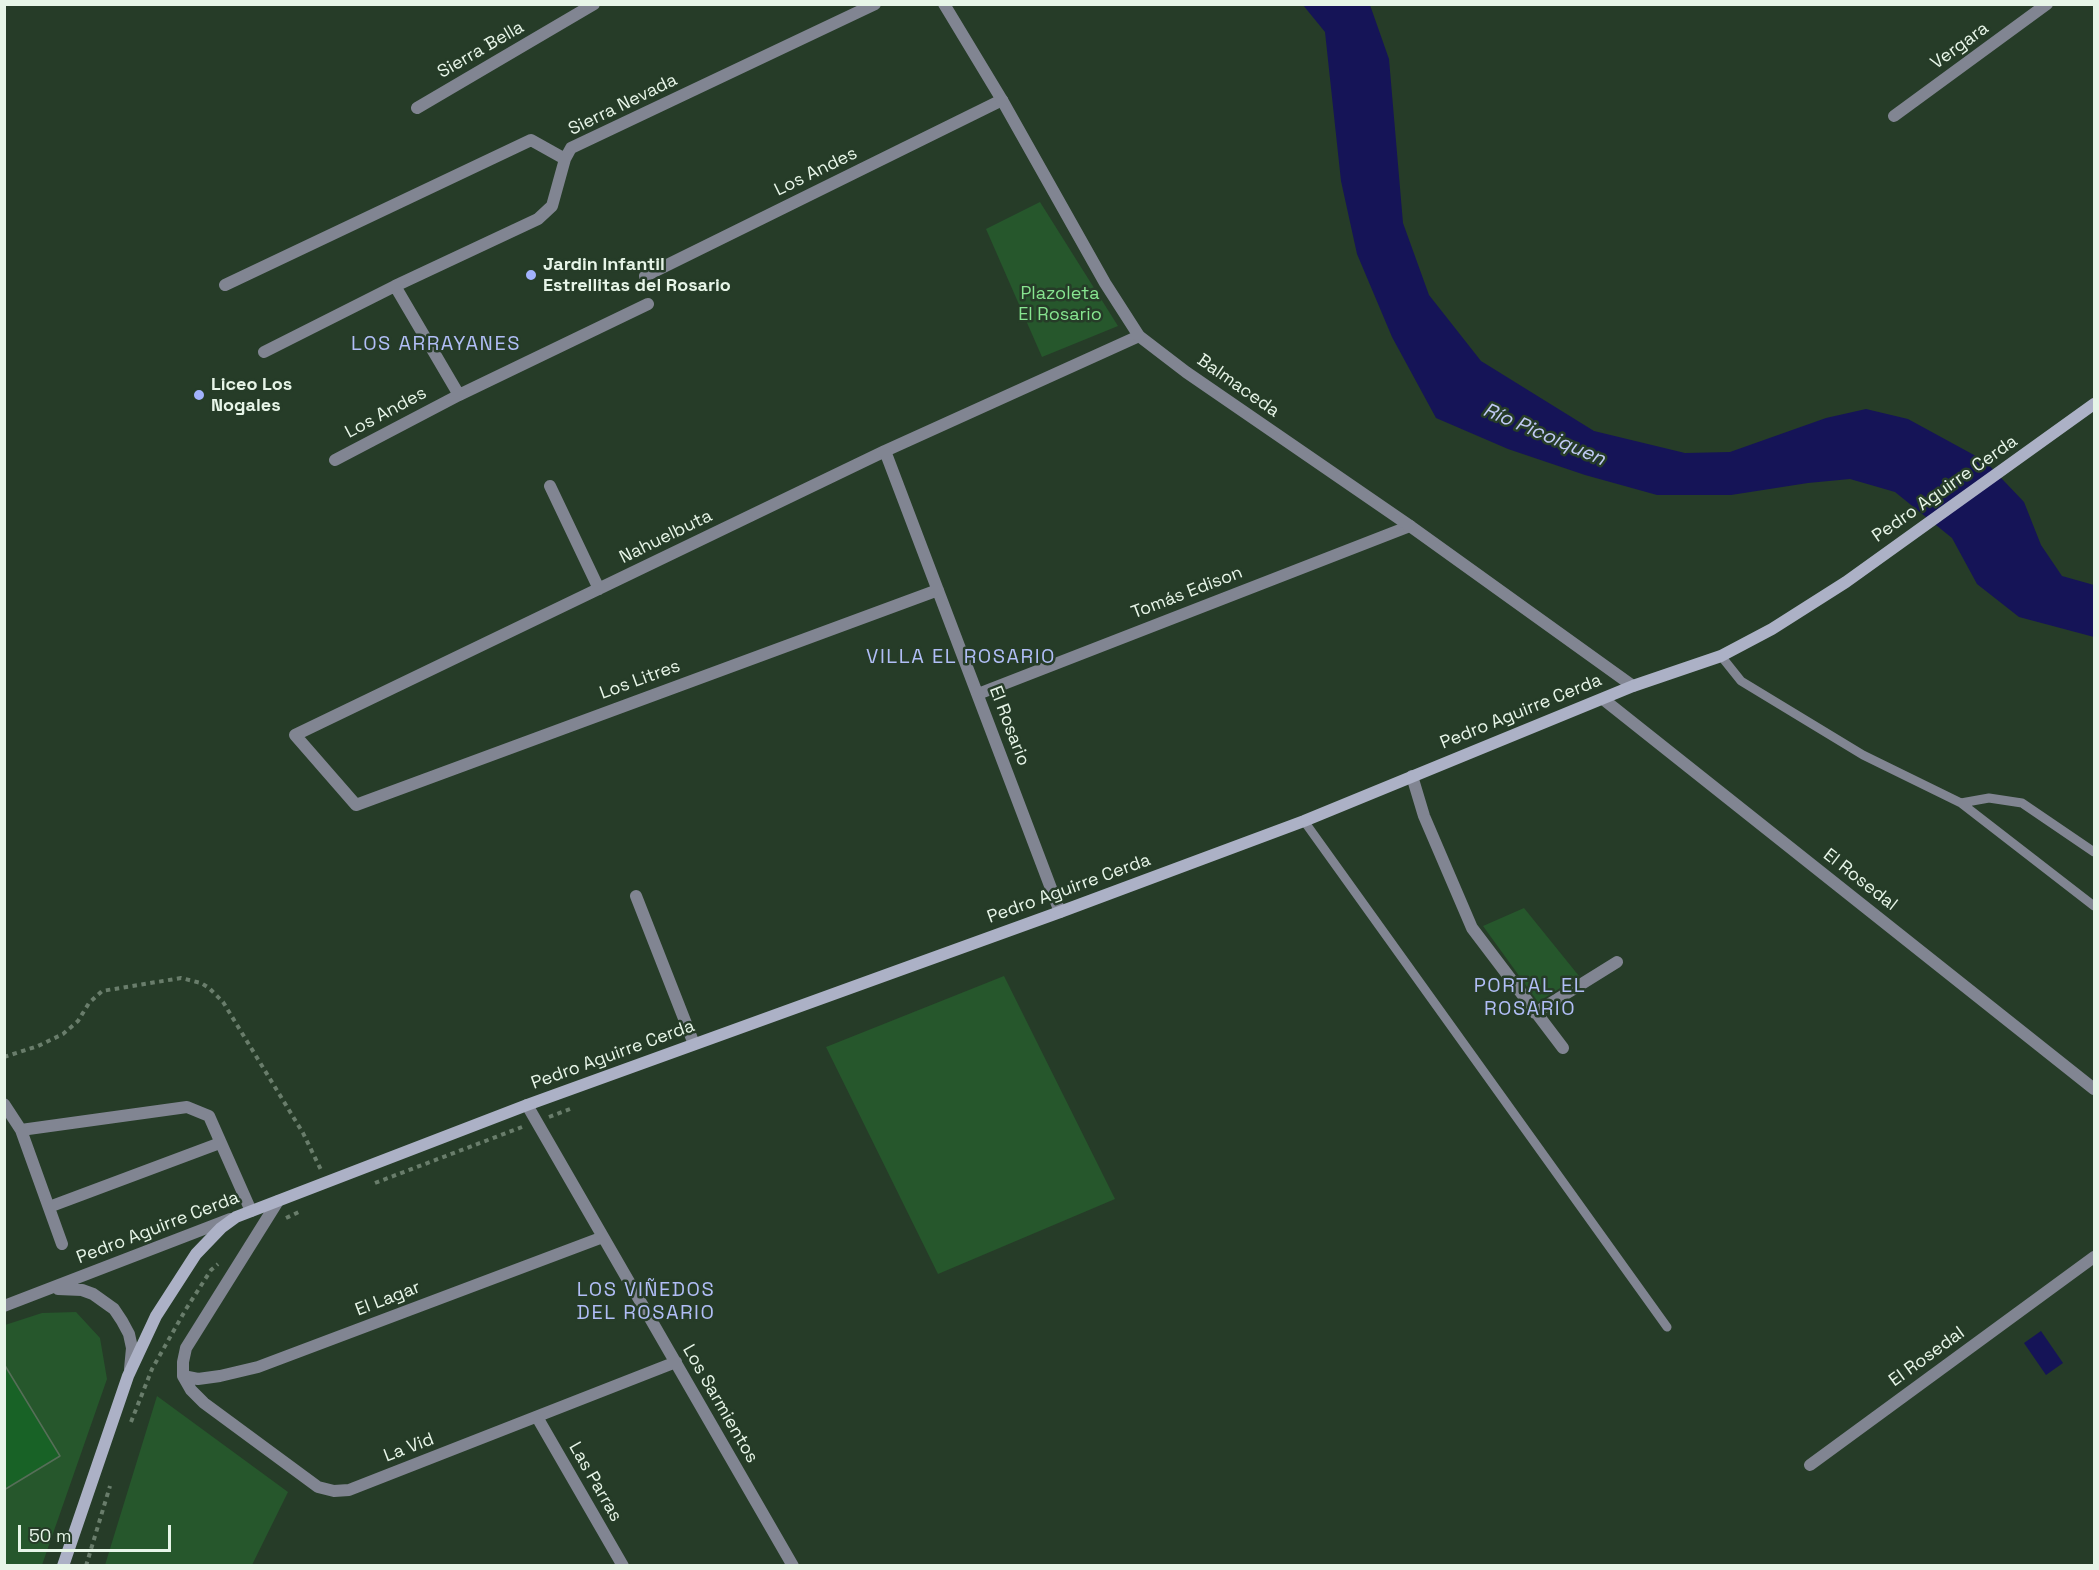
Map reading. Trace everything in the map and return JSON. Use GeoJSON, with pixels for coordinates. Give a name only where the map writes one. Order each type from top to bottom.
{"type":"FeatureCollection","features":[{"type":"Feature","properties":{"kind":"main road","name":"Pedro Aguirre Cerda"},"geometry":{"type":"LineString","coordinates":[[236,1217],[526,1105],[1060,912],[1304,821],[1633,686],[1721,656],[1772,629],[1846,582],[2094,404]]}},
{"type":"Feature","properties":{"kind":"main road"},"geometry":{"type":"LineString","coordinates":[[63,1566],[128,1376],[156,1316],[185,1269],[207,1241],[236,1217]]}},
{"type":"Feature","properties":{"kind":"street","name":"Sierra Bella"},"geometry":{"type":"LineString","coordinates":[[417,108],[594,4]]}},
{"type":"Feature","properties":{"kind":"street","name":"Sierra Nevada"},"geometry":{"type":"LineString","coordinates":[[264,352],[395,286],[538,219],[552,206],[565,159],[571,148],[875,4]]}},
{"type":"Feature","properties":{"kind":"street","name":"Balmaceda"},"geometry":{"type":"LineString","coordinates":[[944,4],[1002,100],[1094,264],[1139,336],[1186,372],[1410,526],[1633,686]]}},
{"type":"Feature","properties":{"kind":"street","name":"Vergara"},"geometry":{"type":"LineString","coordinates":[[1894,116],[2047,4]]}},
{"type":"Feature","properties":{"kind":"street","name":"Los Andes"},"geometry":{"type":"LineString","coordinates":[[645,276],[1002,100]]}},
{"type":"Feature","properties":{"kind":"street"},"geometry":{"type":"LineString","coordinates":[[225,285],[531,140],[565,159]]}},
{"type":"Feature","properties":{"kind":"street"},"geometry":{"type":"LineString","coordinates":[[395,286],[459,395]]}},
{"type":"Feature","properties":{"kind":"street","name":"Los Andes"},"geometry":{"type":"LineString","coordinates":[[335,460],[459,395],[648,304]]}},
{"type":"Feature","properties":{"kind":"street","name":"Nahuelbuta"},"geometry":{"type":"LineString","coordinates":[[356,805],[295,735],[885,451],[1139,336]]}},
{"type":"Feature","properties":{"kind":"street","name":"El Rosario"},"geometry":{"type":"LineString","coordinates":[[885,451],[1060,912]]}},
{"type":"Feature","properties":{"kind":"street"},"geometry":{"type":"LineString","coordinates":[[550,486],[599,589]]}},
{"type":"Feature","properties":{"kind":"street","name":"Tomás Edison"},"geometry":{"type":"LineString","coordinates":[[978,694],[1410,526]]}},
{"type":"Feature","properties":{"kind":"street","name":"Los Litres"},"geometry":{"type":"LineString","coordinates":[[356,805],[938,590]]}},
{"type":"Feature","properties":{"kind":"street","name":"El Rosedal"},"geometry":{"type":"LineString","coordinates":[[1602,699],[2094,1089]]}},
{"type":"Feature","properties":{"kind":"street"},"geometry":{"type":"LineString","coordinates":[[1412,776],[1424,816],[1472,928],[1563,1048]]}},
{"type":"Feature","properties":{"kind":"street"},"geometry":{"type":"LineString","coordinates":[[636,896],[694,1044]]}},
{"type":"Feature","properties":{"kind":"street"},"geometry":{"type":"LineString","coordinates":[[1535,1013],[1617,962]]}},
{"type":"Feature","properties":{"kind":"street"},"geometry":{"type":"LineString","coordinates":[[4,1104],[21,1130],[62,1244]]}},
{"type":"Feature","properties":{"kind":"street","name":"Los Sarmientos"},"geometry":{"type":"LineString","coordinates":[[526,1105],[793,1566]]}},
{"type":"Feature","properties":{"kind":"street"},"geometry":{"type":"LineString","coordinates":[[21,1130],[188,1107],[209,1116],[251,1211]]}},
{"type":"Feature","properties":{"kind":"street"},"geometry":{"type":"LineString","coordinates":[[49,1207],[220,1143]]}},
{"type":"Feature","properties":{"kind":"street"},"geometry":{"type":"LineString","coordinates":[[183,1376],[186,1348],[278,1201]]}},
{"type":"Feature","properties":{"kind":"street","name":"Pedro Aguirre Cerda"},"geometry":{"type":"LineString","coordinates":[[4,1306],[236,1217]]}},
{"type":"Feature","properties":{"kind":"street","name":"El Lagar"},"geometry":{"type":"LineString","coordinates":[[183,1376],[198,1379],[258,1367],[603,1237]]}},
{"type":"Feature","properties":{"kind":"street","name":"El Rosedal"},"geometry":{"type":"LineString","coordinates":[[1810,1465],[2094,1257]]}},
{"type":"Feature","properties":{"kind":"street"},"geometry":{"type":"LineString","coordinates":[[45,1292],[69,1288],[81,1290],[93,1294],[114,1309],[129,1334],[132,1348],[132,1362],[128,1376]]}},
{"type":"Feature","properties":{"kind":"street","name":"La Vid"},"geometry":{"type":"LineString","coordinates":[[183,1376],[191,1390],[204,1403],[318,1487],[334,1491],[350,1490],[676,1362]]}},
{"type":"Feature","properties":{"kind":"street","name":"Las Parras"},"geometry":{"type":"LineString","coordinates":[[537,1417],[623,1566]]}},
{"type":"Feature","properties":{"kind":"lane"},"geometry":{"type":"LineString","coordinates":[[1721,656],[1741,681],[1863,755],[1961,803],[2094,906]]}},
{"type":"Feature","properties":{"kind":"lane"},"geometry":{"type":"LineString","coordinates":[[1961,803],[1989,798],[2022,803],[2094,852]]}},
{"type":"Feature","properties":{"kind":"lane"},"geometry":{"type":"LineString","coordinates":[[1304,821],[1666,1327]]}},
{"type":"Feature","properties":{"kind":"path"},"geometry":{"type":"LineString","coordinates":[[4,1057],[38,1046],[63,1034],[78,1021],[89,1003],[102,992],[181,978],[201,983],[223,1002],[303,1133],[327,1182]]}},
{"type":"Feature","properties":{"kind":"path"},"geometry":{"type":"LineString","coordinates":[[369,1185],[576,1106]]}},
{"type":"Feature","properties":{"kind":"path"},"geometry":{"type":"LineString","coordinates":[[285,1219],[302,1211]]}},
{"type":"Feature","properties":{"kind":"path"},"geometry":{"type":"LineString","coordinates":[[127,1432],[152,1369],[199,1289],[224,1257]]}},
{"type":"Feature","properties":{"kind":"path"},"geometry":{"type":"LineString","coordinates":[[86,1566],[112,1476]]}},
{"type":"Feature","properties":{"kind":"green space","name":"Plazoleta El Rosario"},"geometry":{"type":"Polygon","coordinates":[[[1040,202],[1118,326],[1042,357],[986,229],[1040,202]]]}},
{"type":"Feature","properties":{"kind":"green space"},"geometry":{"type":"Polygon","coordinates":[[[1524,908],[1579,976],[1538,1002],[1483,926],[1524,908]]]}},
{"type":"Feature","properties":{"kind":"green space"},"geometry":{"type":"Polygon","coordinates":[[[1004,976],[1115,1199],[938,1274],[826,1047],[1004,976]]]}},
{"type":"Feature","properties":{"kind":"green space"},"geometry":{"type":"Polygon","coordinates":[[[76,1312],[100,1338],[107,1379],[42,1565],[5,1566],[5,1325],[42,1313],[76,1312]]]}},
{"type":"Feature","properties":{"kind":"green space"},"geometry":{"type":"Polygon","coordinates":[[[157,1396],[288,1492],[252,1565],[105,1565],[157,1396]]]}},
{"type":"Feature","properties":{"kind":"water","name":"Río Picoiquen"},"geometry":{"type":"Polygon","coordinates":[[[1303,5],[1370,5],[1389,59],[1403,223],[1429,295],[1481,361],[1594,431],[1685,453],[1730,452],[1826,418],[1866,409],[1908,419],[1985,461],[2024,502],[2041,545],[2062,576],[2094,585],[2094,637],[2019,617],[1977,584],[1952,538],[1895,492],[1850,479],[1731,495],[1657,495],[1585,475],[1508,449],[1436,418],[1392,337],[1357,254],[1341,181],[1325,32],[1303,5]]]}},
{"type":"Feature","properties":{"kind":"water"},"geometry":{"type":"Polygon","coordinates":[[[2041,1331],[2063,1363],[2046,1375],[2024,1343],[2041,1331]]]}},
{"type":"Feature","properties":{"kind":"building"},"geometry":{"type":"Polygon","coordinates":[[[4,1364],[60,1456],[4,1490],[4,1364]]]}},
{"type":"Feature","properties":{"kind":"place","name":"Jardin Infantil Estrellitas del Rosario"},"geometry":{"type":"Point","coordinates":[531,275]}},
{"type":"Feature","properties":{"kind":"place","name":"Liceo Los Nogales"},"geometry":{"type":"Point","coordinates":[199,395]}},
{"type":"Feature","properties":{"kind":"district","name":"LOS ARRAYANES"},"geometry":{"type":"Point","coordinates":[436,345]}},
{"type":"Feature","properties":{"kind":"district","name":"VILLA EL ROSARIO"},"geometry":{"type":"Point","coordinates":[961,658]}},
{"type":"Feature","properties":{"kind":"district","name":"PORTAL EL ROSARIO"},"geometry":{"type":"Point","coordinates":[1530,998]}},
{"type":"Feature","properties":{"kind":"district","name":"LOS VIÑEDOS DEL ROSARIO"},"geometry":{"type":"Point","coordinates":[646,1302]}}]}
